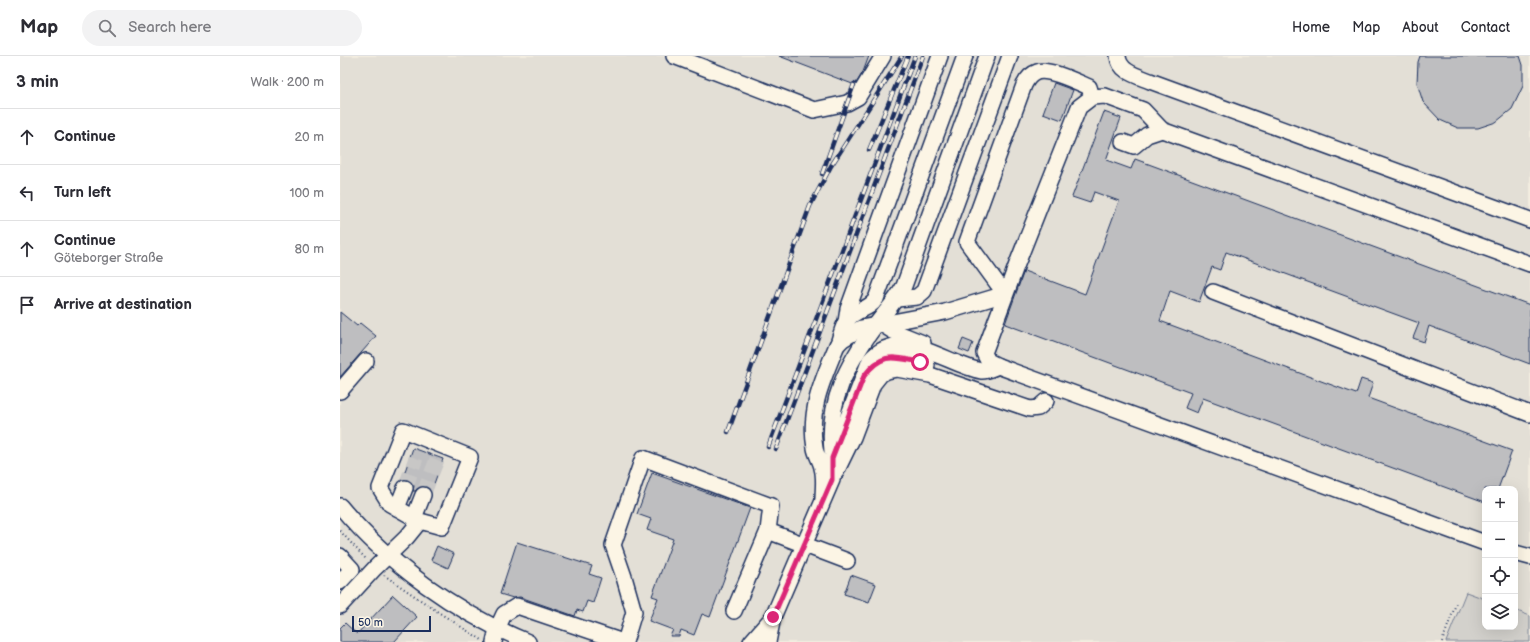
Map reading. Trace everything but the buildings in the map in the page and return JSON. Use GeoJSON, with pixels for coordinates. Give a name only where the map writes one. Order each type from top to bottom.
{"type":"FeatureCollection","features":[{"type":"Feature","properties":{"kind":"street"},"geometry":{"type":"LineString","coordinates":[[674,56],[814,110],[847,103],[858,97],[883,56]]}},
{"type":"Feature","properties":{"kind":"street"},"geometry":{"type":"LineString","coordinates":[[823,499],[824,475],[815,450],[813,418],[817,396],[846,322],[848,309],[940,56]]}},
{"type":"Feature","properties":{"kind":"street"},"geometry":{"type":"LineString","coordinates":[[846,322],[850,317],[873,304],[876,299],[966,56]]}},
{"type":"Feature","properties":{"kind":"street"},"geometry":{"type":"LineString","coordinates":[[832,480],[831,443],[834,406],[838,390],[857,351],[897,299],[904,286],[986,56]]}},
{"type":"Feature","properties":{"kind":"street"},"geometry":{"type":"LineString","coordinates":[[897,299],[917,297],[924,291],[1010,56]]}},
{"type":"Feature","properties":{"kind":"street"},"geometry":{"type":"LineString","coordinates":[[1118,56],[1121,64],[1130,73],[1150,81],[1530,220]]}},
{"type":"Feature","properties":{"kind":"street"},"geometry":{"type":"LineString","coordinates":[[1005,294],[967,242],[1024,85],[1029,76],[1045,70],[1089,87],[1092,97]]}},
{"type":"Feature","properties":{"kind":"street"},"geometry":{"type":"LineString","coordinates":[[878,324],[936,348],[965,358],[973,359],[984,353],[1005,294],[1079,106],[1092,97],[1105,96],[1143,110],[1162,130],[1530,264]]}},
{"type":"Feature","properties":{"kind":"street"},"geometry":{"type":"LineString","coordinates":[[1123,142],[1134,146],[1147,135],[1162,130]]}},
{"type":"Feature","properties":{"kind":"street"},"geometry":{"type":"LineString","coordinates":[[1213,292],[1530,414]]}},
{"type":"Feature","properties":{"kind":"street"},"geometry":{"type":"LineString","coordinates":[[837,345],[843,339],[861,328],[945,312],[1005,294]]}},
{"type":"Feature","properties":{"kind":"street"},"geometry":{"type":"LineString","coordinates":[[832,458],[870,360],[876,354],[898,345],[924,351],[982,371],[998,366]]}},
{"type":"Feature","properties":{"kind":"street"},"geometry":{"type":"LineString","coordinates":[[984,353],[988,361],[998,366],[1482,542]]}},
{"type":"Feature","properties":{"kind":"street"},"geometry":{"type":"LineString","coordinates":[[864,376],[870,367],[878,361],[889,357],[904,359],[920,362],[1034,402],[1046,401]]}},
{"type":"Feature","properties":{"kind":"street"},"geometry":{"type":"LineString","coordinates":[[340,391],[366,361]]}},
{"type":"Feature","properties":{"kind":"street"},"geometry":{"type":"LineString","coordinates":[[768,642],[773,617],[823,499],[853,437],[873,384],[881,374],[897,369],[930,375],[1030,409],[1038,408],[1063,390]]}},
{"type":"Feature","properties":{"kind":"street"},"geometry":{"type":"LineString","coordinates":[[402,430],[440,452],[470,458],[442,527],[417,519],[397,508],[390,504],[380,488],[402,430]]}},
{"type":"Feature","properties":{"kind":"street"},"geometry":{"type":"LineString","coordinates":[[496,635],[504,614],[517,606],[624,642],[634,612],[613,545],[643,458],[771,506],[768,531],[734,611]]}},
{"type":"Feature","properties":{"kind":"street"},"geometry":{"type":"LineString","coordinates":[[397,508],[405,488]]}},
{"type":"Feature","properties":{"kind":"street"},"geometry":{"type":"LineString","coordinates":[[340,606],[407,537],[417,519],[423,495]]}},
{"type":"Feature","properties":{"kind":"street"},"geometry":{"type":"LineString","coordinates":[[340,506],[368,537],[427,586],[465,611],[496,635],[528,642]]}},
{"type":"Feature","properties":{"kind":"street"},"geometry":{"type":"LineString","coordinates":[[768,531],[847,561]]}},
{"type":"Feature","properties":{"kind":"street"},"geometry":{"type":"LineString","coordinates":[[1518,555],[1530,557]]}},
{"type":"Feature","properties":{"kind":"street"},"geometry":{"type":"LineString","coordinates":[[340,556],[352,569],[340,582]]}},
{"type":"Feature","properties":{"kind":"street"},"geometry":{"type":"LineString","coordinates":[[751,642],[773,617]]}},
{"type":"Feature","properties":{"kind":"path"},"geometry":{"type":"LineString","coordinates":[[1442,642],[1457,601]]}},
{"type":"Feature","properties":{"kind":"shaded area"},"geometry":{"type":"Polygon","coordinates":[[[340,56],[1530,56],[1530,642],[340,642],[340,56]]]}},
{"type":"Feature","properties":{"kind":"shaded area"},"geometry":{"type":"Polygon","coordinates":[[[1466,592],[1482,598],[1482,630],[1518,630],[1518,611],[1530,616],[1530,642],[1446,642],[1466,592]]]}},
{"type":"Feature","properties":{"kind":"tunnel"},"geometry":{"type":"LineString","coordinates":[[423,495],[438,457]]}},
{"type":"Feature","properties":{"kind":"tunnel"},"geometry":{"type":"LineString","coordinates":[[405,488],[416,458]]}},
{"type":"Feature","properties":{"kind":"railway"},"geometry":{"type":"LineString","coordinates":[[728,432],[810,206],[831,166],[902,56]]}},
{"type":"Feature","properties":{"kind":"railway"},"geometry":{"type":"LineString","coordinates":[[869,150],[908,56]]}},
{"type":"Feature","properties":{"kind":"railway"},"geometry":{"type":"LineString","coordinates":[[768,447],[915,56]]}},
{"type":"Feature","properties":{"kind":"railway"},"geometry":{"type":"LineString","coordinates":[[776,449],[923,56]]}},
{"type":"Feature","properties":{"kind":"railway"},"geometry":{"type":"LineString","coordinates":[[822,174],[854,84]]}},
{"type":"Feature","properties":{"kind":"route"},"geometry":{"type":"LineString","coordinates":[[773,617],[832,480],[832,458],[864,376],[870,367],[878,361],[889,357],[920,362]]}}]}
